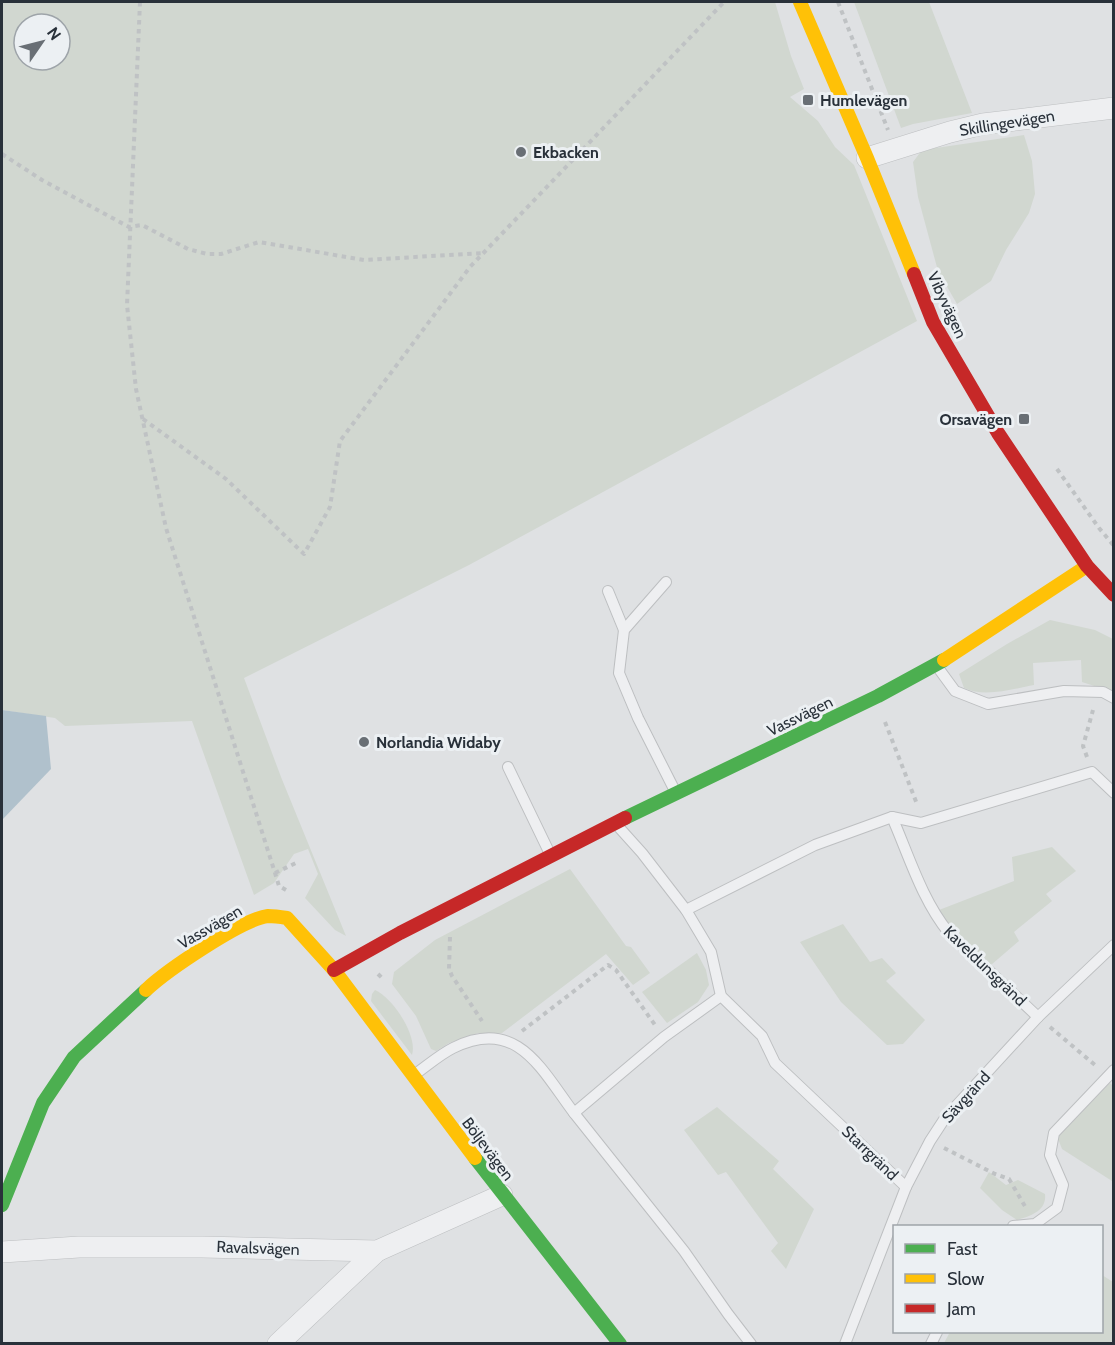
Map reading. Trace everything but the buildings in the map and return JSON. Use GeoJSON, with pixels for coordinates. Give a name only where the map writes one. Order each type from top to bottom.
{"type":"FeatureCollection","features":[{"type":"Feature","properties":{"kind":"street","name":"Vibyvägen"},"geometry":{"type":"LineString","coordinates":[[800,2],[867,158],[933,322],[998,433],[1088,566],[1113,595]]}},
{"type":"Feature","properties":{"kind":"street","name":"Skillingevägen"},"geometry":{"type":"LineString","coordinates":[[867,158],[983,124],[1113,108]]}},
{"type":"Feature","properties":{"kind":"street","name":"Vassvägen"},"geometry":{"type":"LineString","coordinates":[[2,1205],[43,1103],[74,1057],[159,977],[251,921],[269,916],[287,918],[334,970],[400,933],[615,823],[878,696],[936,665],[1088,566]]}},
{"type":"Feature","properties":{"kind":"street","name":"Böljevägen"},"geometry":{"type":"LineString","coordinates":[[334,970],[502,1195],[620,1344]]}},
{"type":"Feature","properties":{"kind":"street","name":"Ravalsvägen"},"geometry":{"type":"LineString","coordinates":[[2,1252],[79,1246],[202,1246],[377,1251],[502,1195]]}},
{"type":"Feature","properties":{"kind":"street"},"geometry":{"type":"LineString","coordinates":[[278,1344],[377,1251]]}},
{"type":"Feature","properties":{"kind":"lane"},"geometry":{"type":"LineString","coordinates":[[624,630],[666,582]]}},
{"type":"Feature","properties":{"kind":"lane"},"geometry":{"type":"LineString","coordinates":[[608,591],[624,630],[620,673],[638,718],[676,794]]}},
{"type":"Feature","properties":{"kind":"lane"},"geometry":{"type":"LineString","coordinates":[[936,665],[955,691],[988,704],[1064,692],[1103,692],[1113,698]]}},
{"type":"Feature","properties":{"kind":"lane"},"geometry":{"type":"LineString","coordinates":[[508,766],[551,856]]}},
{"type":"Feature","properties":{"kind":"lane"},"geometry":{"type":"LineString","coordinates":[[686,910],[815,845],[892,817],[921,823],[1092,772],[1113,793]]}},
{"type":"Feature","properties":{"kind":"lane","name":"Kaveldunsgränd"},"geometry":{"type":"LineString","coordinates":[[892,817],[936,918],[1038,1017],[1113,945]]}},
{"type":"Feature","properties":{"kind":"lane"},"geometry":{"type":"LineString","coordinates":[[574,1113],[664,1037],[721,996],[711,952],[686,910],[642,853],[615,823]]}},
{"type":"Feature","properties":{"kind":"lane","name":"Starrgränd"},"geometry":{"type":"LineString","coordinates":[[721,996],[762,1036],[775,1063],[906,1187],[845,1344]]}},
{"type":"Feature","properties":{"kind":"lane","name":"Sävgränd"},"geometry":{"type":"LineString","coordinates":[[906,1187],[945,1118],[1038,1017]]}},
{"type":"Feature","properties":{"kind":"lane"},"geometry":{"type":"LineString","coordinates":[[412,1076],[453,1048],[486,1037],[510,1041],[531,1056],[684,1251],[751,1344]]}},
{"type":"Feature","properties":{"kind":"lane"},"geometry":{"type":"LineString","coordinates":[[1027,1225],[1035,1224],[1058,1208],[1063,1185],[1050,1155],[1054,1133],[1111,1073]]}},
{"type":"Feature","properties":{"kind":"path"},"geometry":{"type":"LineString","coordinates":[[140,2],[129,227],[128,328],[136,389],[166,528],[220,705],[274,873],[279,886],[292,895]]}},
{"type":"Feature","properties":{"kind":"path"},"geometry":{"type":"LineString","coordinates":[[143,419],[226,479],[304,554],[330,507],[340,441],[470,267],[724,2]]}},
{"type":"Feature","properties":{"kind":"path"},"geometry":{"type":"LineString","coordinates":[[838,2],[882,116],[897,148]]}},
{"type":"Feature","properties":{"kind":"path"},"geometry":{"type":"LineString","coordinates":[[2,154],[42,180],[129,227],[142,225],[188,249],[207,254],[221,254],[259,242],[364,260],[484,253]]}},
{"type":"Feature","properties":{"kind":"path"},"geometry":{"type":"LineString","coordinates":[[1055,466],[1113,546]]}},
{"type":"Feature","properties":{"kind":"path"},"geometry":{"type":"LineString","coordinates":[[1092,772],[1083,746],[1095,704],[1103,692]]}},
{"type":"Feature","properties":{"kind":"path"},"geometry":{"type":"LineString","coordinates":[[884,721],[916,802],[921,823]]}},
{"type":"Feature","properties":{"kind":"path"},"geometry":{"type":"LineString","coordinates":[[274,873],[298,862]]}},
{"type":"Feature","properties":{"kind":"path"},"geometry":{"type":"LineString","coordinates":[[451,928],[449,969],[468,1004],[495,1038]]}},
{"type":"Feature","properties":{"kind":"path"},"geometry":{"type":"LineString","coordinates":[[357,957],[384,980]]}},
{"type":"Feature","properties":{"kind":"path"},"geometry":{"type":"LineString","coordinates":[[510,1041],[608,965],[616,970],[664,1037]]}},
{"type":"Feature","properties":{"kind":"path"},"geometry":{"type":"LineString","coordinates":[[1038,1017],[1111,1073]]}},
{"type":"Feature","properties":{"kind":"path"},"geometry":{"type":"LineString","coordinates":[[930,1141],[1009,1179],[1035,1224]]}},
{"type":"Feature","properties":{"kind":"shaded area"},"geometry":{"type":"Polygon","coordinates":[[[2,2],[775,2],[791,56],[804,89],[790,97],[818,121],[835,147],[854,165],[917,321],[469,565],[244,678],[281,777],[346,936],[335,930],[305,898],[318,874],[308,849],[294,854],[274,883],[254,895],[192,721],[65,726],[55,718],[2,710],[2,2]]]}},
{"type":"Feature","properties":{"kind":"shaded area"},"geometry":{"type":"Polygon","coordinates":[[[854,2],[929,2],[972,113],[901,128],[854,2]]]}},
{"type":"Feature","properties":{"kind":"shaded area"},"geometry":{"type":"Polygon","coordinates":[[[1024,135],[1032,161],[1035,194],[1029,213],[1006,250],[991,281],[957,304],[938,271],[918,197],[913,162],[922,150],[1024,135]]]}},
{"type":"Feature","properties":{"kind":"shaded area"},"geometry":{"type":"Polygon","coordinates":[[[1050,620],[1095,630],[1113,639],[1113,692],[1082,682],[1081,660],[1033,663],[1034,685],[989,692],[964,688],[959,674],[1050,620]]]}},
{"type":"Feature","properties":{"kind":"shaded area"},"geometry":{"type":"Polygon","coordinates":[[[1052,847],[1076,871],[1046,894],[1052,901],[1014,932],[1019,941],[991,965],[947,922],[939,910],[1014,881],[1012,857],[1052,847]]]}},
{"type":"Feature","properties":{"kind":"shaded area"},"geometry":{"type":"Polygon","coordinates":[[[570,869],[626,946],[631,947],[650,973],[633,985],[606,954],[502,1033],[478,1033],[449,1043],[436,1051],[431,1049],[416,1016],[392,984],[394,972],[435,940],[570,869]]]}},
{"type":"Feature","properties":{"kind":"shaded area"},"geometry":{"type":"Polygon","coordinates":[[[843,924],[870,962],[882,958],[896,973],[886,981],[925,1020],[903,1044],[887,1045],[841,1002],[800,942],[843,924]]]}},
{"type":"Feature","properties":{"kind":"shaded area"},"geometry":{"type":"Polygon","coordinates":[[[697,953],[706,970],[709,985],[698,1002],[667,1023],[642,992],[697,953]]]}},
{"type":"Feature","properties":{"kind":"shaded area"},"geometry":{"type":"Polygon","coordinates":[[[375,990],[396,1009],[408,1028],[413,1047],[412,1055],[371,1001],[375,990]]]}},
{"type":"Feature","properties":{"kind":"shaded area"},"geometry":{"type":"Polygon","coordinates":[[[1110,1083],[1113,1086],[1112,1181],[1062,1149],[1057,1136],[1110,1083]]]}},
{"type":"Feature","properties":{"kind":"shaded area"},"geometry":{"type":"Polygon","coordinates":[[[717,1107],[779,1161],[773,1169],[814,1209],[786,1269],[771,1251],[778,1243],[726,1172],[718,1175],[684,1130],[717,1107]]]}},
{"type":"Feature","properties":{"kind":"shaded area"},"geometry":{"type":"Polygon","coordinates":[[[989,1172],[1006,1185],[1018,1180],[1045,1194],[1043,1205],[1037,1212],[1017,1220],[1002,1210],[980,1188],[989,1172]]]}},
{"type":"Feature","properties":{"kind":"shaded area"},"geometry":{"type":"Polygon","coordinates":[[[1103,1276],[1113,1282],[1113,1343],[944,1343],[949,1333],[1103,1333],[1103,1276]]]}},
{"type":"Feature","properties":{"kind":"water"},"geometry":{"type":"Polygon","coordinates":[[[2,710],[46,716],[51,769],[2,820],[2,710]]]}},
{"type":"Feature","properties":{"kind":"traffic: fast"},"geometry":{"type":"LineString","coordinates":[[625,818],[878,696],[944,660]]}},
{"type":"Feature","properties":{"kind":"traffic: fast"},"geometry":{"type":"LineString","coordinates":[[2,1205],[43,1103],[74,1057],[146,990]]}},
{"type":"Feature","properties":{"kind":"traffic: fast"},"geometry":{"type":"LineString","coordinates":[[475,1158],[620,1344]]}},
{"type":"Feature","properties":{"kind":"traffic: slow"},"geometry":{"type":"LineString","coordinates":[[800,2],[914,274]]}},
{"type":"Feature","properties":{"kind":"traffic: slow"},"geometry":{"type":"LineString","coordinates":[[944,660],[1087,566]]}},
{"type":"Feature","properties":{"kind":"traffic: slow"},"geometry":{"type":"LineString","coordinates":[[146,990],[187,959],[241,926],[268,916],[287,918],[334,970],[475,1158]]}},
{"type":"Feature","properties":{"kind":"traffic: jam"},"geometry":{"type":"LineString","coordinates":[[914,274],[933,322],[998,433],[1087,566],[1114,595]]}},
{"type":"Feature","properties":{"kind":"traffic: jam"},"geometry":{"type":"LineString","coordinates":[[334,970],[400,933],[625,818]]}},
{"type":"Feature","properties":{"kind":"place","name":"Humlevägen"},"geometry":{"type":"Point","coordinates":[808,100]}},
{"type":"Feature","properties":{"kind":"place","name":"Ekbacken"},"geometry":{"type":"Point","coordinates":[521,152]}},
{"type":"Feature","properties":{"kind":"place","name":"Orsavägen"},"geometry":{"type":"Point","coordinates":[1024,419]}},
{"type":"Feature","properties":{"kind":"place","name":"Norlandia Widaby"},"geometry":{"type":"Point","coordinates":[364,742]}}]}
